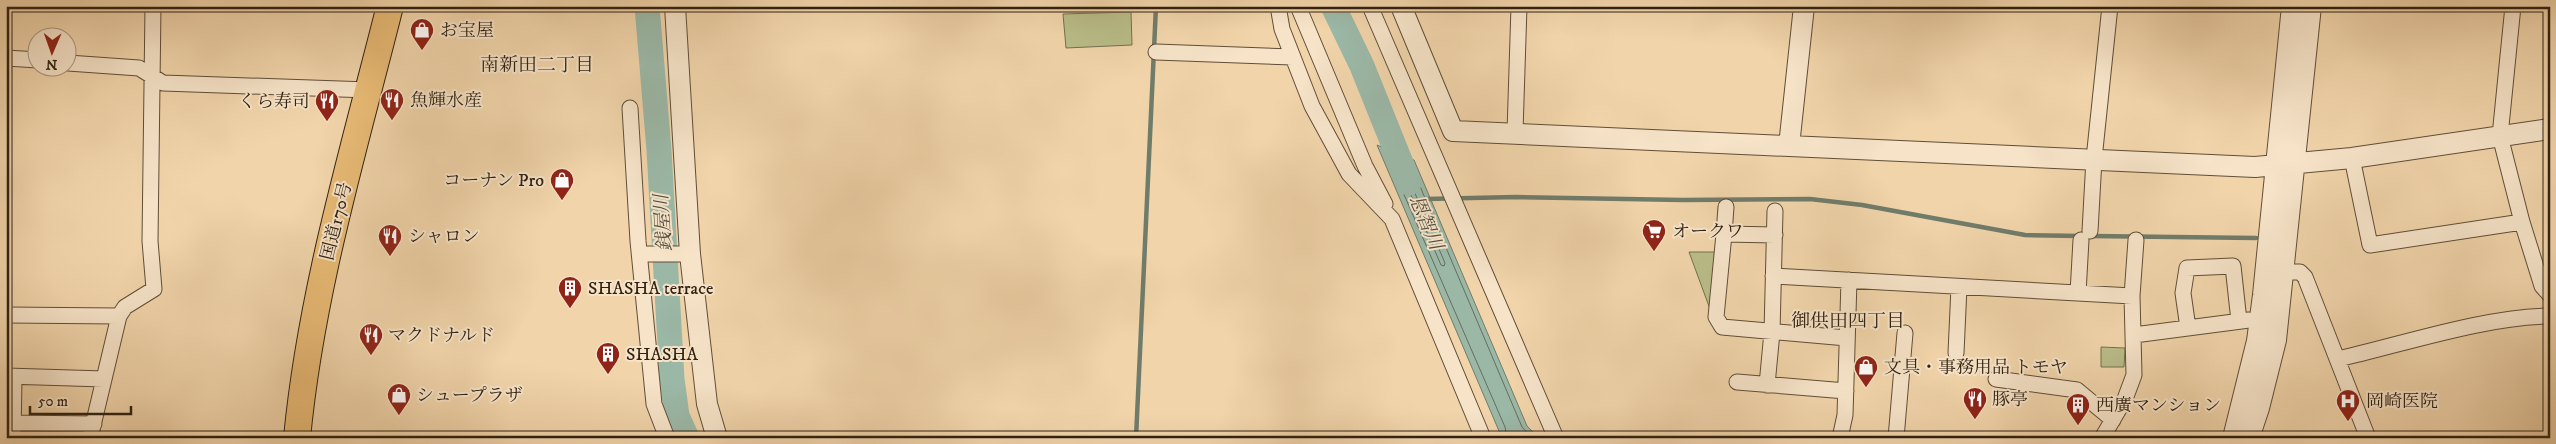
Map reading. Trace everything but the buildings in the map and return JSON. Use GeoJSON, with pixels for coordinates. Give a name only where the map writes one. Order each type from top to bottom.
{"type":"FeatureCollection","features":[{"type":"Feature","properties":{"kind":"highway","name":"国道170号"},"geometry":{"type":"LineString","coordinates":[[297,438],[302,390],[328,250],[390,6]]}},
{"type":"Feature","properties":{"kind":"street"},"geometry":{"type":"LineString","coordinates":[[104,379],[10,376],[13,430],[92,431],[119,316],[125,307],[154,289],[150,241],[153,6]]}},
{"type":"Feature","properties":{"kind":"street"},"geometry":{"type":"LineString","coordinates":[[675,6],[690,254],[707,404],[717,438]]}},
{"type":"Feature","properties":{"kind":"street"},"geometry":{"type":"LineString","coordinates":[[1278,6],[1282,29],[1312,106],[1349,174],[1392,220]]}},
{"type":"Feature","properties":{"kind":"street"},"geometry":{"type":"LineString","coordinates":[[1298,6],[1365,166],[1392,220],[1483,438]]}},
{"type":"Feature","properties":{"kind":"street"},"geometry":{"type":"LineString","coordinates":[[1370,6],[1556,438]]}},
{"type":"Feature","properties":{"kind":"street"},"geometry":{"type":"LineString","coordinates":[[1401,6],[1453,131],[1515,132],[2094,159],[2286,165],[2352,158],[2550,129]]}},
{"type":"Feature","properties":{"kind":"street"},"geometry":{"type":"LineString","coordinates":[[1515,132],[1520,6]]}},
{"type":"Feature","properties":{"kind":"street"},"geometry":{"type":"LineString","coordinates":[[1790,146],[1804,6]]}},
{"type":"Feature","properties":{"kind":"street"},"geometry":{"type":"LineString","coordinates":[[2078,293],[2110,6]]}},
{"type":"Feature","properties":{"kind":"street"},"geometry":{"type":"LineString","coordinates":[[2249,438],[2259,408],[2276,340],[2284,272],[2292,6]]}},
{"type":"Feature","properties":{"kind":"street"},"geometry":{"type":"LineString","coordinates":[[2234,438],[2257,341],[2311,6]]}},
{"type":"Feature","properties":{"kind":"street"},"geometry":{"type":"LineString","coordinates":[[2513,6],[2500,136],[2522,222],[2542,286],[2550,296]]}},
{"type":"Feature","properties":{"kind":"street"},"geometry":{"type":"LineString","coordinates":[[1156,52],[1293,56]]}},
{"type":"Feature","properties":{"kind":"street"},"geometry":{"type":"LineString","coordinates":[[6,58],[28,59]]}},
{"type":"Feature","properties":{"kind":"street"},"geometry":{"type":"LineString","coordinates":[[78,64],[139,68],[163,83],[369,90]]}},
{"type":"Feature","properties":{"kind":"street"},"geometry":{"type":"LineString","coordinates":[[630,108],[640,254],[654,404],[667,438]]}},
{"type":"Feature","properties":{"kind":"street"},"geometry":{"type":"LineString","coordinates":[[2352,158],[2370,245],[2522,222]]}},
{"type":"Feature","properties":{"kind":"street"},"geometry":{"type":"LineString","coordinates":[[1726,207],[1716,317],[1722,327],[1847,338]]}},
{"type":"Feature","properties":{"kind":"street"},"geometry":{"type":"LineString","coordinates":[[1767,384],[1772,332],[1775,211]]}},
{"type":"Feature","properties":{"kind":"street"},"geometry":{"type":"LineString","coordinates":[[1724,234],[1775,235]]}},
{"type":"Feature","properties":{"kind":"street"},"geometry":{"type":"LineString","coordinates":[[2102,438],[2125,399],[2134,375],[2132,296],[2136,240]]}},
{"type":"Feature","properties":{"kind":"street"},"geometry":{"type":"LineString","coordinates":[[640,254],[690,254]]}},
{"type":"Feature","properties":{"kind":"street"},"geometry":{"type":"LineString","coordinates":[[2188,328],[2183,293],[2187,268],[2232,266],[2239,321]]}},
{"type":"Feature","properties":{"kind":"street"},"geometry":{"type":"LineString","coordinates":[[2284,272],[2300,272],[2305,277],[2368,438]]}},
{"type":"Feature","properties":{"kind":"street"},"geometry":{"type":"LineString","coordinates":[[1773,276],[2132,296]]}},
{"type":"Feature","properties":{"kind":"street"},"geometry":{"type":"LineString","coordinates":[[1840,438],[1845,415],[1849,280]]}},
{"type":"Feature","properties":{"kind":"street"},"geometry":{"type":"LineString","coordinates":[[1956,353],[1959,286]]}},
{"type":"Feature","properties":{"kind":"street"},"geometry":{"type":"LineString","coordinates":[[6,315],[119,316]]}},
{"type":"Feature","properties":{"kind":"street"},"geometry":{"type":"LineString","coordinates":[[2338,359],[2484,324],[2530,316],[2550,316]]}},
{"type":"Feature","properties":{"kind":"street"},"geometry":{"type":"LineString","coordinates":[[2134,335],[2260,318]]}},
{"type":"Feature","properties":{"kind":"street"},"geometry":{"type":"LineString","coordinates":[[1896,438],[1905,333]]}},
{"type":"Feature","properties":{"kind":"street"},"geometry":{"type":"LineString","coordinates":[[1996,379],[2077,390],[2113,420]]}},
{"type":"Feature","properties":{"kind":"street"},"geometry":{"type":"LineString","coordinates":[[1737,382],[1846,391]]}},
{"type":"Feature","properties":{"kind":"green space"},"geometry":{"type":"Polygon","coordinates":[[[1131,12],[1132,45],[1066,48],[1063,14],[1131,12]]]}},
{"type":"Feature","properties":{"kind":"green space"},"geometry":{"type":"Polygon","coordinates":[[[1689,252],[1715,252],[1710,309],[1689,252]]]}},
{"type":"Feature","properties":{"kind":"green space"},"geometry":{"type":"Polygon","coordinates":[[[2101,347],[2125,348],[2124,367],[2101,367],[2101,347]]]}},
{"type":"Feature","properties":{"kind":"water","name":"恩智川"},"geometry":{"type":"Polygon","coordinates":[[[1377,145],[1414,160],[1527,426],[1539,438],[1502,438],[1377,145]]]}},
{"type":"Feature","properties":{"kind":"waterway","name":"銭屋川"},"geometry":{"type":"LineString","coordinates":[[647,6],[659,150],[672,379],[677,416],[687,438]]}},
{"type":"Feature","properties":{"kind":"waterway"},"geometry":{"type":"LineString","coordinates":[[1136,438],[1156,6]]}},
{"type":"Feature","properties":{"kind":"waterway","name":"恩智川"},"geometry":{"type":"LineString","coordinates":[[1333,6],[1362,66],[1409,183]]}},
{"type":"Feature","properties":{"kind":"waterway"},"geometry":{"type":"LineString","coordinates":[[1426,199],[1516,197],[1683,200],[1810,199],[1862,205],[2025,235],[2080,236]]}},
{"type":"Feature","properties":{"kind":"waterway"},"geometry":{"type":"LineString","coordinates":[[2090,236],[2256,238]]}},
{"type":"Feature","properties":{"kind":"place","name":"お宝屋"},"geometry":{"type":"Point","coordinates":[422,51]}},
{"type":"Feature","properties":{"kind":"place","name":"魚輝水産"},"geometry":{"type":"Point","coordinates":[392,121]}},
{"type":"Feature","properties":{"kind":"place","name":"くら寿司"},"geometry":{"type":"Point","coordinates":[327,122]}},
{"type":"Feature","properties":{"kind":"place","name":"コーナン Pro"},"geometry":{"type":"Point","coordinates":[562,201]}},
{"type":"Feature","properties":{"kind":"place","name":"オークワ"},"geometry":{"type":"Point","coordinates":[1654,252]}},
{"type":"Feature","properties":{"kind":"place","name":"シャロン"},"geometry":{"type":"Point","coordinates":[390,257]}},
{"type":"Feature","properties":{"kind":"place","name":"SHASHA terrace"},"geometry":{"type":"Point","coordinates":[570,309]}},
{"type":"Feature","properties":{"kind":"place","name":"マクドナルド"},"geometry":{"type":"Point","coordinates":[371,356]}},
{"type":"Feature","properties":{"kind":"place","name":"SHASHA"},"geometry":{"type":"Point","coordinates":[608,375]}},
{"type":"Feature","properties":{"kind":"place","name":"文具・事務用品 トモヤ"},"geometry":{"type":"Point","coordinates":[1866,388]}},
{"type":"Feature","properties":{"kind":"place","name":"シュープラザ"},"geometry":{"type":"Point","coordinates":[399,416]}},
{"type":"Feature","properties":{"kind":"place","name":"豚亭"},"geometry":{"type":"Point","coordinates":[1975,420]}},
{"type":"Feature","properties":{"kind":"place","name":"岡崎医院"},"geometry":{"type":"Point","coordinates":[2348,422]}},
{"type":"Feature","properties":{"kind":"place","name":"西廣マンション"},"geometry":{"type":"Point","coordinates":[2078,426]}},
{"type":"Feature","properties":{"kind":"district","name":"南新田二丁目"},"geometry":{"type":"Point","coordinates":[537,64]}},
{"type":"Feature","properties":{"kind":"district","name":"御供田四丁目"},"geometry":{"type":"Point","coordinates":[1848,320]}}]}
